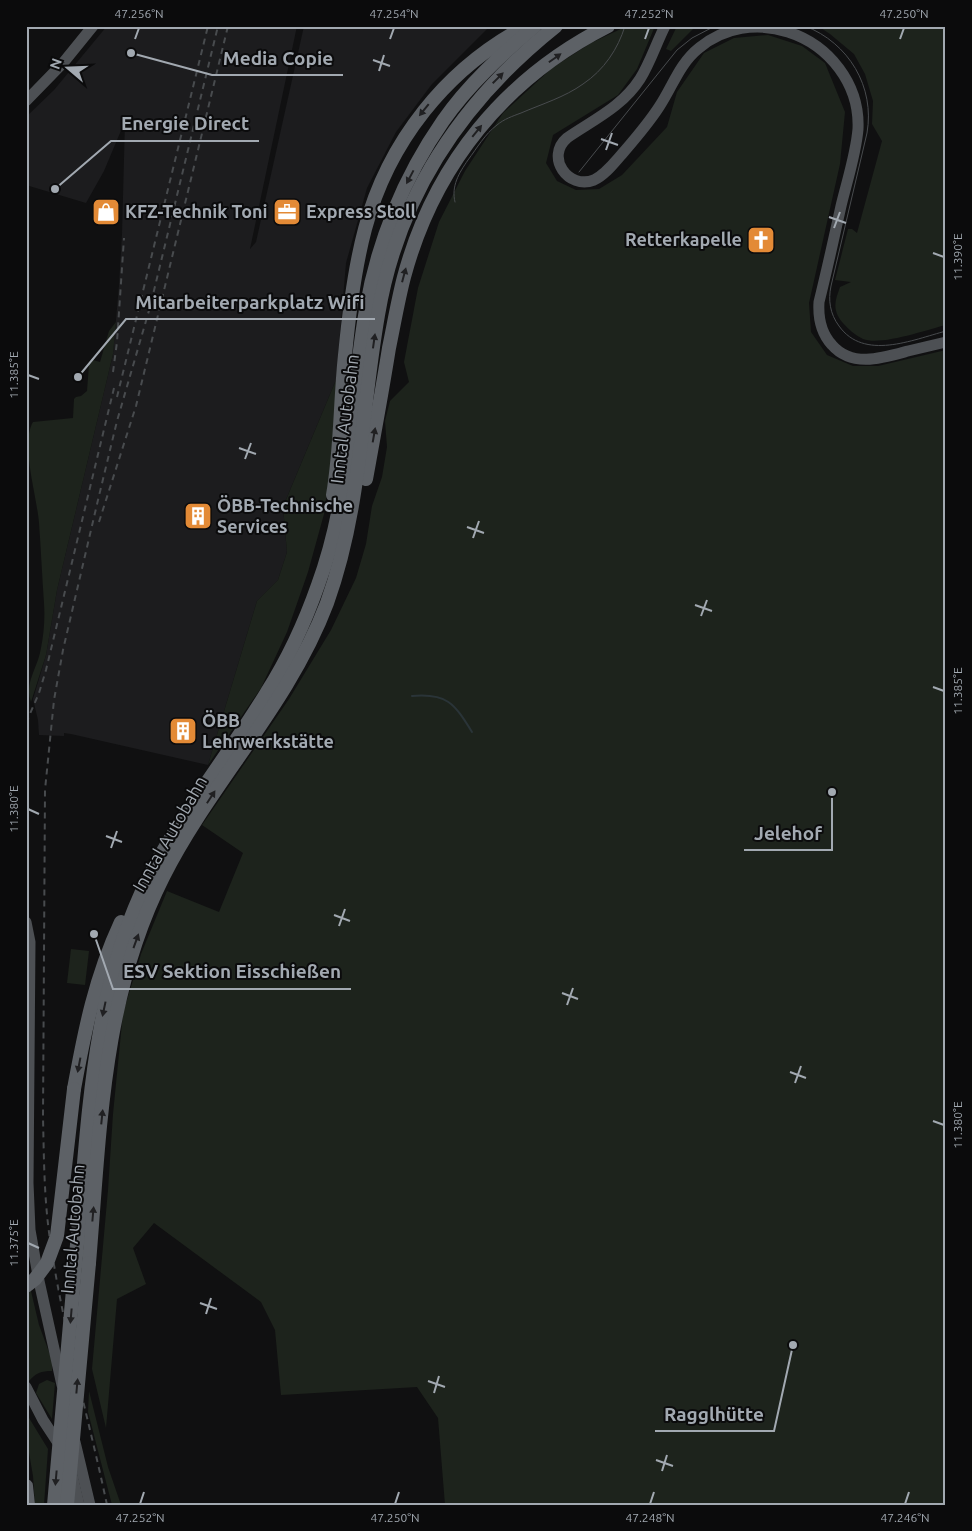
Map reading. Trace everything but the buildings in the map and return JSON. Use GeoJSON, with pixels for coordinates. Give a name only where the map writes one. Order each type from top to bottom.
{"type":"FeatureCollection","features":[{"type":"Feature","properties":{"kind":"highway"},"geometry":{"type":"LineString","coordinates":[[344,439],[345,355],[357,266],[369,214],[385,172],[404,138],[448,83],[499,41],[525,26]]}},
{"type":"Feature","properties":{"kind":"highway","name":"Inntal Autobahn"},"geometry":{"type":"LineString","coordinates":[[54,1505],[92,1089],[100,1030],[118,953],[140,896],[174,832],[267,692],[280,670],[309,609],[336,527],[346,472],[344,439],[366,307],[377,259],[398,201],[425,150],[449,124],[489,69],[510,47],[535,26]]}},
{"type":"Feature","properties":{"kind":"highway","name":"Inntal Autobahn"},"geometry":{"type":"LineString","coordinates":[[67,1505],[107,1067],[118,1006],[128,966],[147,911],[164,876],[194,823],[263,722],[302,657],[316,629],[334,582],[343,553],[360,464],[378,310],[390,263],[410,206],[449,124],[474,103],[497,78],[556,26]]}},
{"type":"Feature","properties":{"kind":"highway"},"geometry":{"type":"LineString","coordinates":[[230,770],[266,724],[302,665],[338,587],[359,517],[397,308],[412,248],[427,212],[448,171],[472,137],[504,100],[558,55],[608,26]]}},
{"type":"Feature","properties":{"kind":"highway"},"geometry":{"type":"LineString","coordinates":[[32,1283],[47,1263],[57,1236],[74,1089],[90,1006],[114,936],[124,915],[140,896]]}},
{"type":"Feature","properties":{"kind":"highway"},"geometry":{"type":"LineString","coordinates":[[26,1486],[28,1505]]}},
{"type":"Feature","properties":{"kind":"main road"},"geometry":{"type":"LineString","coordinates":[[26,101],[63,63],[93,26]]}},
{"type":"Feature","properties":{"kind":"main road"},"geometry":{"type":"LineString","coordinates":[[664,28],[644,72],[629,94],[607,113],[572,135],[562,144],[558,159],[564,174],[574,180],[584,182],[596,179],[604,174],[653,117],[684,62],[698,48],[716,36],[733,30],[759,26],[778,29],[802,37],[825,52],[842,71],[853,95],[858,120],[855,149],[819,302],[819,320],[824,335],[834,348],[847,356],[868,360],[946,342]]}},
{"type":"Feature","properties":{"kind":"main road"},"geometry":{"type":"LineString","coordinates":[[26,922],[30,942],[28,1201],[32,1283],[90,1505]]}},
{"type":"Feature","properties":{"kind":"main road"},"geometry":{"type":"LineString","coordinates":[[26,1388],[43,1420],[69,1460],[79,1505]]}},
{"type":"Feature","properties":{"kind":"shaded area"},"geometry":{"type":"Polygon","coordinates":[[[107,26],[297,26],[250,249],[256,242],[304,26],[490,26],[432,84],[396,132],[367,188],[346,263],[336,380],[283,507],[287,552],[278,580],[257,601],[208,765],[71,734],[64,733],[64,736],[39,735],[33,699],[46,655],[57,590],[113,354],[122,234],[125,121],[104,171],[86,203],[26,185],[26,117],[54,90],[107,26]]]}},
{"type":"Feature","properties":{"kind":"shaded area"},"geometry":{"type":"Polygon","coordinates":[[[627,26],[655,26],[637,69],[618,95],[553,135],[546,163],[557,181],[576,190],[599,189],[622,175],[667,127],[677,92],[704,53],[734,38],[768,35],[802,46],[825,63],[845,112],[840,164],[809,303],[811,332],[827,355],[853,366],[878,366],[946,350],[946,1505],[445,1505],[438,1418],[417,1387],[281,1395],[275,1330],[261,1302],[154,1223],[133,1248],[146,1284],[117,1299],[106,1428],[92,1369],[123,1013],[141,954],[167,891],[219,912],[243,853],[202,825],[289,699],[331,630],[356,578],[366,544],[372,506],[382,477],[387,447],[385,421],[390,401],[409,382],[404,362],[418,288],[439,222],[465,171],[503,113],[552,68],[591,43],[627,26]]]}},
{"type":"Feature","properties":{"kind":"shaded area"},"geometry":{"type":"Polygon","coordinates":[[[677,26],[698,26],[671,51],[666,49],[677,26]]]}},
{"type":"Feature","properties":{"kind":"shaded area"},"geometry":{"type":"Polygon","coordinates":[[[818,26],[946,26],[946,325],[892,339],[871,341],[863,339],[852,332],[842,322],[837,313],[836,301],[840,287],[851,282],[835,280],[848,229],[852,229],[857,233],[882,141],[872,124],[873,101],[865,74],[854,54],[818,26]]]}},
{"type":"Feature","properties":{"kind":"shaded area"},"geometry":{"type":"Polygon","coordinates":[[[116,322],[113,354],[57,590],[46,655],[31,702],[29,695],[30,681],[41,648],[44,614],[39,523],[30,471],[29,432],[33,422],[73,418],[74,399],[87,391],[89,364],[93,360],[100,362],[109,331],[116,322]]]}},
{"type":"Feature","properties":{"kind":"shaded area"},"geometry":{"type":"Polygon","coordinates":[[[336,380],[333,449],[324,514],[308,572],[287,632],[261,688],[208,765],[257,601],[278,580],[287,552],[283,507],[336,380]]]}},
{"type":"Feature","properties":{"kind":"shaded area"},"geometry":{"type":"Polygon","coordinates":[[[71,949],[89,951],[85,985],[67,983],[71,949]]]}},
{"type":"Feature","properties":{"kind":"shaded area"},"geometry":{"type":"Polygon","coordinates":[[[26,1270],[39,1325],[52,1360],[52,1371],[39,1373],[29,1381],[26,1372],[26,1270]]]}},
{"type":"Feature","properties":{"kind":"shaded area"},"geometry":{"type":"Polygon","coordinates":[[[47,1380],[55,1383],[52,1419],[36,1393],[39,1384],[47,1380]]]}},
{"type":"Feature","properties":{"kind":"shaded area"},"geometry":{"type":"Polygon","coordinates":[[[89,1391],[108,1467],[121,1505],[112,1505],[88,1412],[89,1391]]]}},
{"type":"Feature","properties":{"kind":"shaded area"},"geometry":{"type":"Polygon","coordinates":[[[26,1413],[48,1449],[44,1505],[35,1505],[33,1476],[26,1435],[26,1413]]]}},
{"type":"Feature","properties":{"kind":"waterway"},"geometry":{"type":"LineString","coordinates":[[412,696],[424,695],[442,698],[454,707],[472,732]]}},
{"type":"Feature","properties":{"kind":"tram line"},"geometry":{"type":"LineString","coordinates":[[455,202],[454,191],[459,175],[481,141],[506,119],[561,97],[591,78],[604,66],[618,43],[625,26]]}},
{"type":"Feature","properties":{"kind":"tram line"},"geometry":{"type":"LineString","coordinates":[[579,172],[677,50],[692,38],[715,26]]}},
{"type":"Feature","properties":{"kind":"tram line"},"geometry":{"type":"LineString","coordinates":[[805,26],[834,43],[846,55],[856,69],[867,99],[867,133],[830,291],[830,307],[834,317],[849,337],[861,343],[875,345],[904,343],[946,331]]}},
{"type":"Feature","properties":{"kind":"railway"},"geometry":{"type":"LineString","coordinates":[[117,397],[208,26]]}},
{"type":"Feature","properties":{"kind":"railway"},"geometry":{"type":"LineString","coordinates":[[107,1505],[56,1279],[47,1214],[43,1117],[45,790],[54,700],[63,650],[117,421],[150,307],[218,26]]}},
{"type":"Feature","properties":{"kind":"railway"},"geometry":{"type":"LineString","coordinates":[[99,522],[136,406],[228,26]]}},
{"type":"Feature","properties":{"kind":"railway"},"geometry":{"type":"LineString","coordinates":[[113,372],[117,342],[124,238]]}},
{"type":"Feature","properties":{"kind":"railway"},"geometry":{"type":"LineString","coordinates":[[26,723],[39,693],[46,670],[114,388]]}},
{"type":"Feature","properties":{"kind":"place","name":"Media Copie"},"geometry":{"type":"Point","coordinates":[131,53]}},
{"type":"Feature","properties":{"kind":"place","name":"Energie Direct"},"geometry":{"type":"Point","coordinates":[55,189]}},
{"type":"Feature","properties":{"kind":"place","name":"KFZ-Technik Toni"},"geometry":{"type":"Point","coordinates":[106,212]}},
{"type":"Feature","properties":{"kind":"place","name":"Express Stoll"},"geometry":{"type":"Point","coordinates":[287,212]}},
{"type":"Feature","properties":{"kind":"place","name":"Retterkapelle"},"geometry":{"type":"Point","coordinates":[761,240]}},
{"type":"Feature","properties":{"kind":"place","name":"Mitarbeiterparkplatz Wifi"},"geometry":{"type":"Point","coordinates":[78,377]}},
{"type":"Feature","properties":{"kind":"place","name":"ÖBB-Technische Services"},"geometry":{"type":"Point","coordinates":[198,516]}},
{"type":"Feature","properties":{"kind":"place","name":"ÖBB Lehrwerkstätte"},"geometry":{"type":"Point","coordinates":[183,731]}},
{"type":"Feature","properties":{"kind":"place","name":"Jelehof"},"geometry":{"type":"Point","coordinates":[832,792]}},
{"type":"Feature","properties":{"kind":"place","name":"ESV Sektion Eisschießen"},"geometry":{"type":"Point","coordinates":[94,934]}},
{"type":"Feature","properties":{"kind":"place","name":"Ragglhütte"},"geometry":{"type":"Point","coordinates":[793,1345]}}]}
